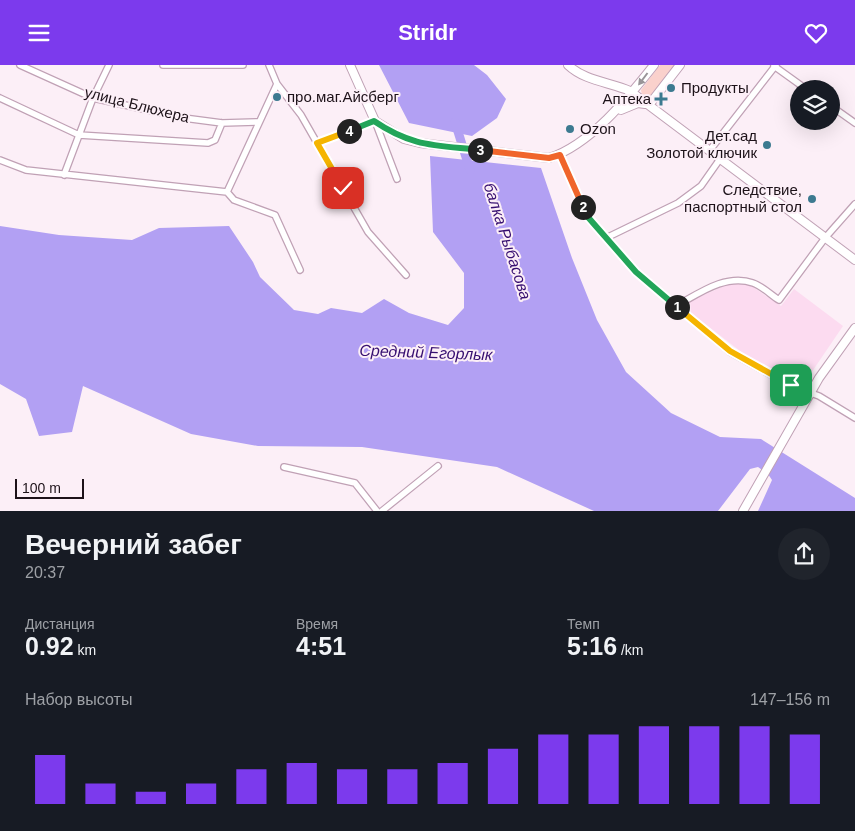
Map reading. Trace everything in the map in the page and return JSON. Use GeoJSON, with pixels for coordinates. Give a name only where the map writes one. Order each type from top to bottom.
{"type":"FeatureCollection","features":[{"type":"Feature","properties":{"kind":"main road"},"geometry":{"type":"LineString","coordinates":[[350,65],[374,121],[404,139],[420,143],[549,158],[560,155],[610,116],[628,105],[638,103],[648,105]]}},
{"type":"Feature","properties":{"kind":"main road"},"geometry":{"type":"LineString","coordinates":[[568,65],[576,68],[586,77],[613,84],[633,93],[855,260]]}},
{"type":"Feature","properties":{"kind":"main road"},"geometry":{"type":"LineString","coordinates":[[610,116],[633,93],[654,65]]}},
{"type":"Feature","properties":{"kind":"main road"},"geometry":{"type":"LineString","coordinates":[[648,105],[680,65]]}},
{"type":"Feature","properties":{"kind":"main road"},"geometry":{"type":"LineString","coordinates":[[743,511],[827,366],[855,328]]}},
{"type":"Feature","properties":{"kind":"street","name":"улица Блюхера"},"geometry":{"type":"LineString","coordinates":[[20,65],[93,98],[184,118],[222,123],[258,122]]}},
{"type":"Feature","properties":{"kind":"street"},"geometry":{"type":"LineString","coordinates":[[64,175],[93,98],[109,65]]}},
{"type":"Feature","properties":{"kind":"street"},"geometry":{"type":"LineString","coordinates":[[163,65],[243,65]]}},
{"type":"Feature","properties":{"kind":"street"},"geometry":{"type":"LineString","coordinates":[[269,65],[277,84],[301,115],[368,232],[406,275]]}},
{"type":"Feature","properties":{"kind":"street"},"geometry":{"type":"LineString","coordinates":[[710,150],[775,66],[794,80]]}},
{"type":"Feature","properties":{"kind":"street"},"geometry":{"type":"LineString","coordinates":[[226,192],[277,84]]}},
{"type":"Feature","properties":{"kind":"street"},"geometry":{"type":"LineString","coordinates":[[0,98],[79,135],[208,143],[215,140],[222,123]]}},
{"type":"Feature","properties":{"kind":"street"},"geometry":{"type":"LineString","coordinates":[[840,112],[855,123]]}},
{"type":"Feature","properties":{"kind":"street"},"geometry":{"type":"LineString","coordinates":[[317,143],[374,121],[398,179]]}},
{"type":"Feature","properties":{"kind":"street"},"geometry":{"type":"LineString","coordinates":[[560,155],[587,216],[636,272],[730,351],[855,418]]}},
{"type":"Feature","properties":{"kind":"street"},"geometry":{"type":"LineString","coordinates":[[606,238],[678,203],[701,186],[720,159]]}},
{"type":"Feature","properties":{"kind":"street"},"geometry":{"type":"LineString","coordinates":[[0,160],[26,170],[226,192],[234,200],[276,215],[300,271]]}},
{"type":"Feature","properties":{"kind":"street"},"geometry":{"type":"LineString","coordinates":[[676,306],[722,282],[742,280],[754,283],[779,300],[825,238],[855,203]]}},
{"type":"Feature","properties":{"kind":"street"},"geometry":{"type":"LineString","coordinates":[[382,511],[438,466]]}},
{"type":"Feature","properties":{"kind":"street"},"geometry":{"type":"LineString","coordinates":[[284,467],[355,483],[377,511]]}},
{"type":"Feature","properties":{"kind":"shaded area"},"geometry":{"type":"Polygon","coordinates":[[[660,65],[677,65],[650,98],[648,98],[642,95],[641,90],[660,65]]]}},
{"type":"Feature","properties":{"kind":"shaded area"},"geometry":{"type":"Polygon","coordinates":[[[731,283],[750,285],[781,306],[794,289],[843,326],[803,385],[753,361],[691,313],[690,301],[731,283]]]}},
{"type":"Feature","properties":{"kind":"water"},"geometry":{"type":"Polygon","coordinates":[[[379,65],[474,65],[487,75],[506,99],[497,118],[472,136],[409,123],[379,65]]]}},
{"type":"Feature","properties":{"kind":"water","name":"Средний Егорлык"},"geometry":{"type":"Polygon","coordinates":[[[430,156],[541,168],[572,258],[597,320],[626,372],[671,413],[720,437],[761,439],[855,498],[855,511],[758,511],[772,480],[768,474],[758,467],[750,469],[718,511],[594,511],[497,467],[362,447],[258,446],[191,434],[83,386],[72,432],[39,436],[26,399],[0,384],[0,226],[59,235],[132,240],[159,228],[229,226],[253,262],[260,277],[294,310],[318,314],[331,308],[362,313],[384,299],[409,313],[448,325],[464,308],[464,273],[433,232],[430,156]]]}},
{"type":"Feature","properties":{"kind":"waterway","name":"балка Рыбасова"},"geometry":{"type":"LineString","coordinates":[[455,122],[470,170]]}},
{"type":"Feature","properties":{"kind":"place","name":"Продукты"},"geometry":{"type":"Point","coordinates":[671,88]}},
{"type":"Feature","properties":{"kind":"place","name":"про.маг.Айсберг"},"geometry":{"type":"Point","coordinates":[277,97]}},
{"type":"Feature","properties":{"kind":"place","name":"Аптека"},"geometry":{"type":"Point","coordinates":[661,99]}},
{"type":"Feature","properties":{"kind":"place","name":"Ozon"},"geometry":{"type":"Point","coordinates":[570,129]}},
{"type":"Feature","properties":{"kind":"place","name":"Дет.сад Золотой ключик"},"geometry":{"type":"Point","coordinates":[767,145]}},
{"type":"Feature","properties":{"kind":"place","name":"Следствие, паспортный стол"},"geometry":{"type":"Point","coordinates":[812,199]}},
{"type":"Feature","properties":{"kind":"route"},"geometry":{"type":"LineString","coordinates":[[343,188],[317,143],[374,121],[404,139],[420,143],[549,158],[560,155],[587,216],[636,272],[730,351],[791,385]]}}]}
